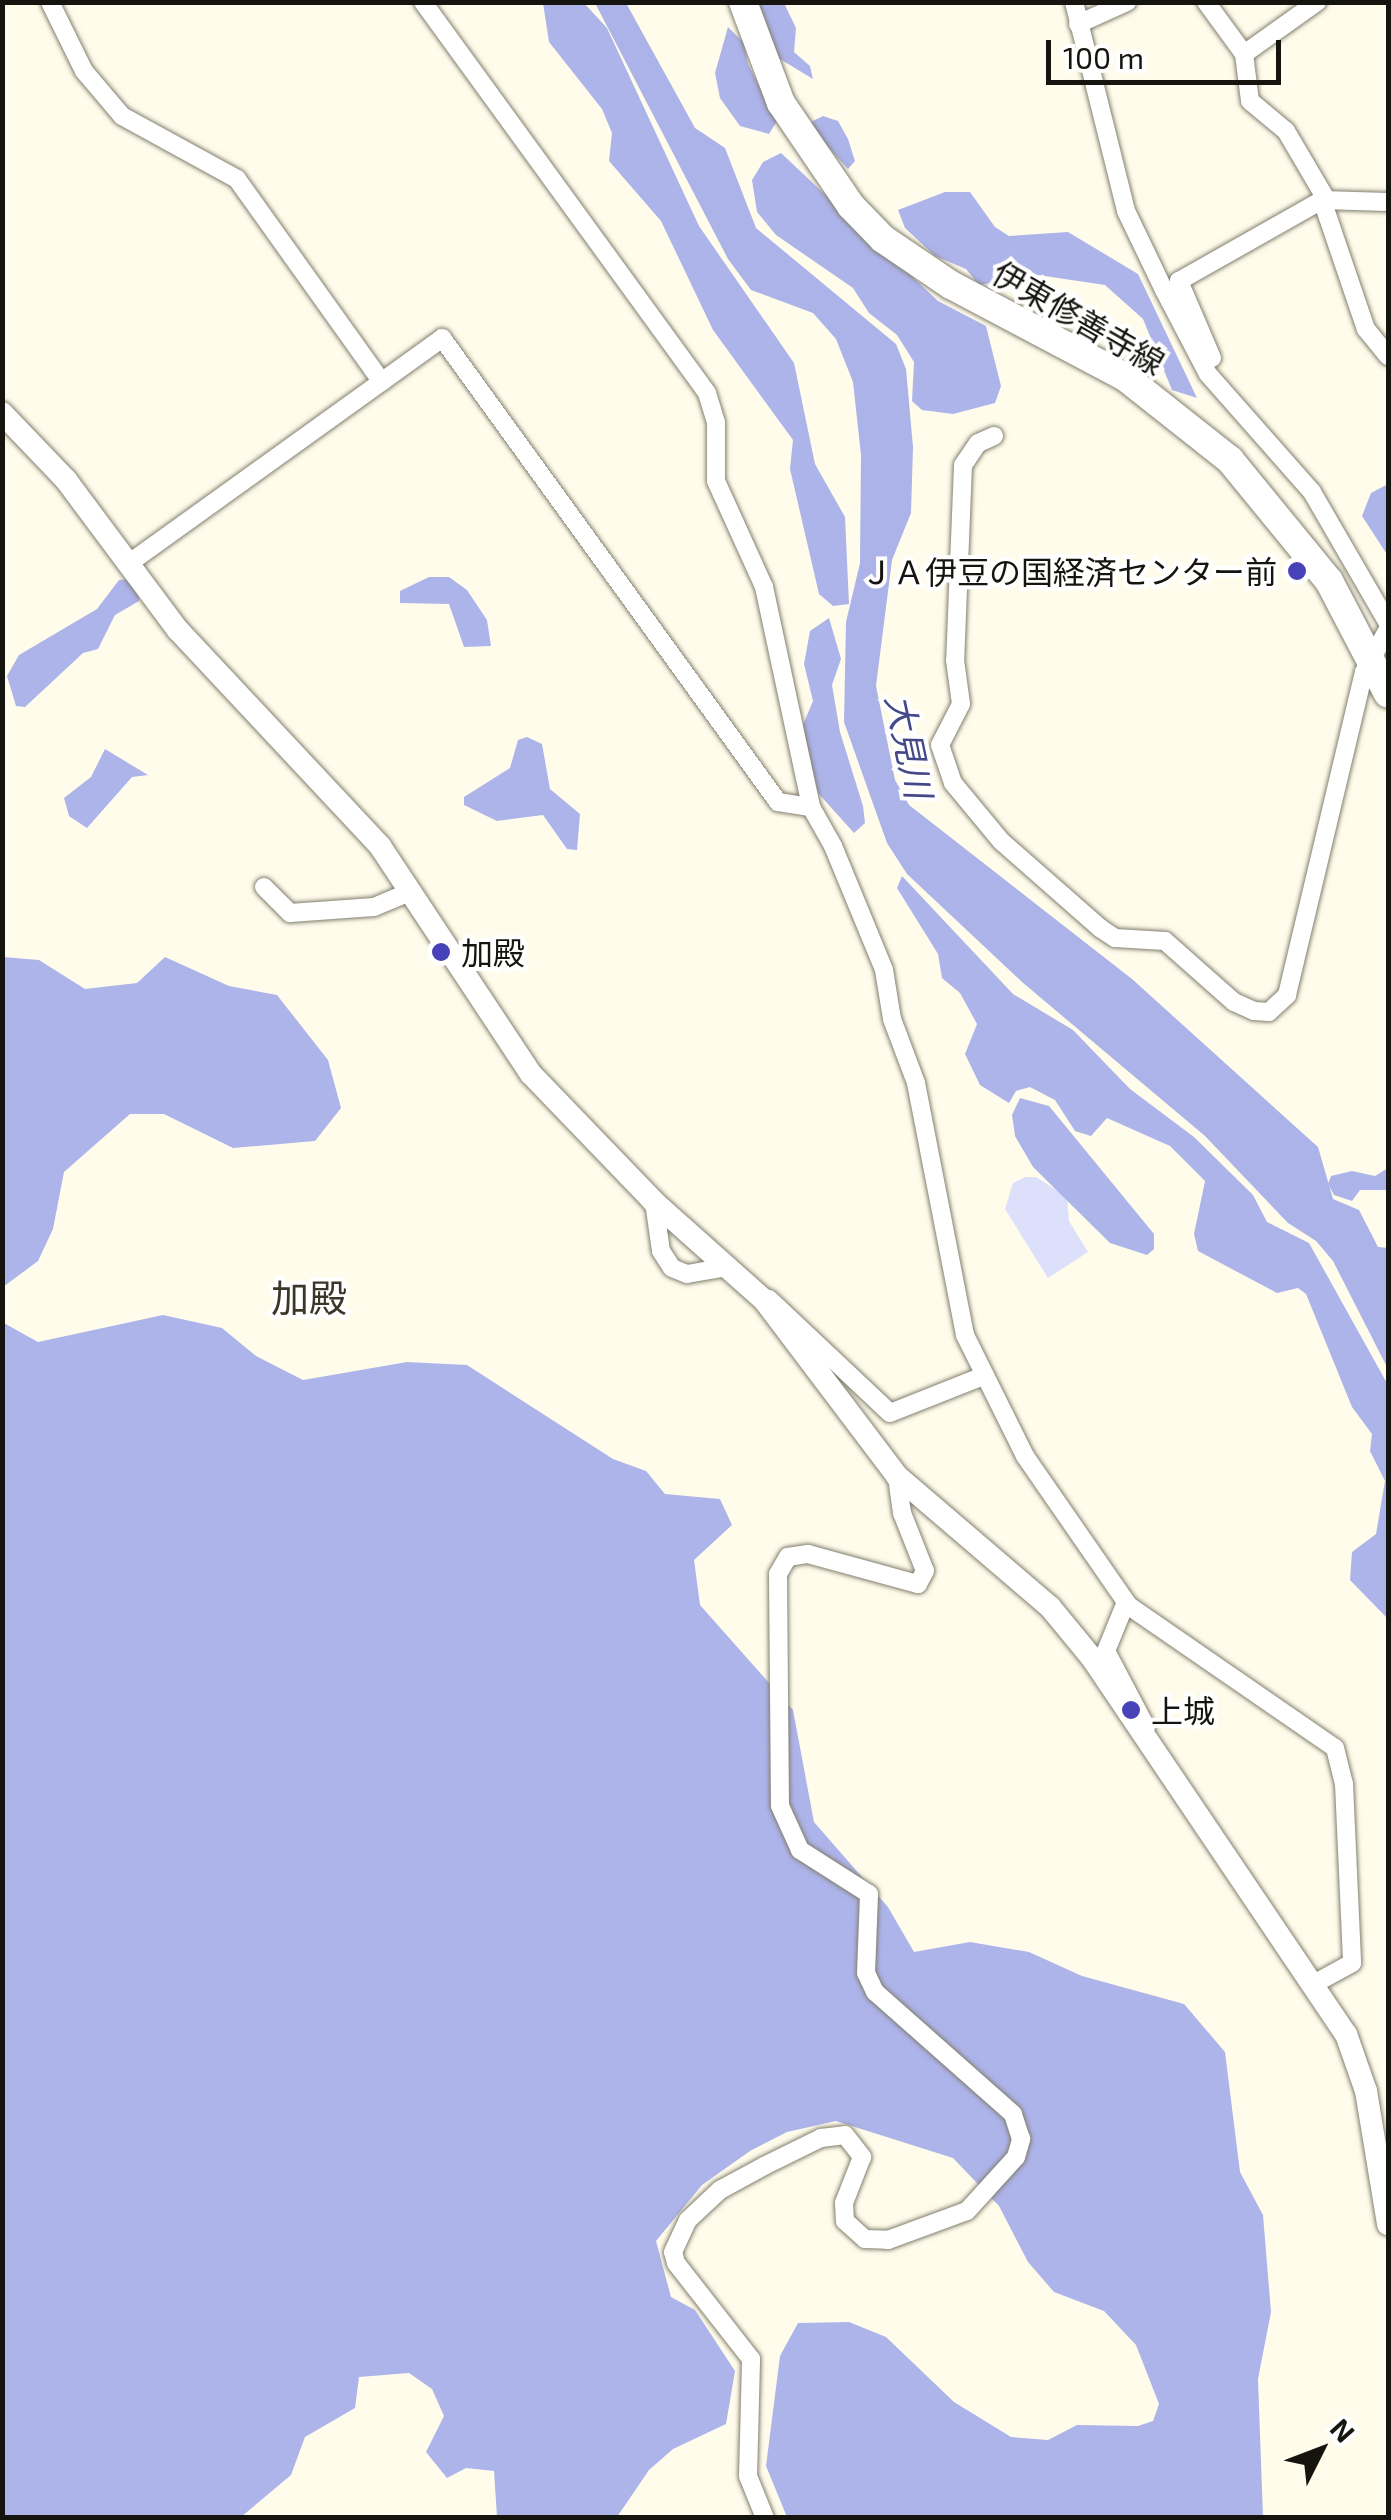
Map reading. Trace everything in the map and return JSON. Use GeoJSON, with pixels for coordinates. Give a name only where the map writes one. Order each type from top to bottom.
{"type":"FeatureCollection","features":[{"type":"Feature","properties":{"kind":"main road","name":"伊東修善寺線"},"geometry":{"type":"LineString","coordinates":[[745,3],[781,103],[851,206],[884,239],[951,284],[1125,378],[1184,421],[1291,527],[1383,635],[1388,694]]}},
{"type":"Feature","properties":{"kind":"street"},"geometry":{"type":"LineString","coordinates":[[50,2],[84,71],[122,116],[237,179],[382,382]]}},
{"type":"Feature","properties":{"kind":"street"},"geometry":{"type":"LineString","coordinates":[[423,2],[707,394],[716,423],[716,481],[764,586],[811,807],[848,876],[884,970],[892,1019],[924,1121],[965,1335],[981,1377],[1025,1456],[1126,1602],[1222,1676],[1336,1748],[1344,1784],[1352,1963],[1312,1985]]}},
{"type":"Feature","properties":{"kind":"street"},"geometry":{"type":"LineString","coordinates":[[994,436],[978,443],[963,465],[955,660],[961,704],[940,745],[953,783],[1001,841],[1100,928],[1116,938],[1165,941],[1234,1002],[1254,1011],[1269,1012],[1287,995],[1383,635],[1312,492],[1208,374],[1126,210],[1074,2]]}},
{"type":"Feature","properties":{"kind":"street"},"geometry":{"type":"LineString","coordinates":[[1078,24],[1127,2]]}},
{"type":"Feature","properties":{"kind":"street"},"geometry":{"type":"LineString","coordinates":[[1206,2],[1244,54],[1250,101],[1286,131],[1324,200],[1366,329],[1388,356]]}},
{"type":"Feature","properties":{"kind":"street"},"geometry":{"type":"LineString","coordinates":[[1244,54],[1316,2]]}},
{"type":"Feature","properties":{"kind":"street"},"geometry":{"type":"LineString","coordinates":[[1208,374],[1216,367],[1179,281],[1324,200],[1388,202]]}},
{"type":"Feature","properties":{"kind":"street"},"geometry":{"type":"LineString","coordinates":[[128,564],[442,338],[778,802],[811,807]]}},
{"type":"Feature","properties":{"kind":"street"},"geometry":{"type":"LineString","coordinates":[[2,412],[66,480],[207,662],[380,846],[530,1074],[654,1202],[726,1267],[791,1316],[890,1413],[981,1377]]}},
{"type":"Feature","properties":{"kind":"street"},"geometry":{"type":"LineString","coordinates":[[264,887],[290,913],[374,907],[412,891]]}},
{"type":"Feature","properties":{"kind":"street"},"geometry":{"type":"LineString","coordinates":[[654,1202],[661,1251],[672,1268],[687,1274],[726,1267]]}},
{"type":"Feature","properties":{"kind":"street"},"geometry":{"type":"LineString","coordinates":[[760,1295],[897,1476],[1050,1607],[1143,1735],[1312,1985],[1356,2056],[1385,2174],[1388,2224]]}},
{"type":"Feature","properties":{"kind":"street"},"geometry":{"type":"LineString","coordinates":[[765,2518],[748,2476],[750,2358],[676,2262],[673,2252],[688,2220],[720,2190],[836,2134],[855,2140],[862,2157],[844,2203],[845,2222],[865,2239],[888,2240],[966,2211],[1016,2158],[1021,2140],[1013,2114],[875,1992],[866,1973],[869,1894],[800,1850],[780,1806],[778,1574],[788,1557],[808,1554],[918,1584],[925,1572],[902,1512],[897,1476]]}},
{"type":"Feature","properties":{"kind":"street"},"geometry":{"type":"LineString","coordinates":[[1126,1602],[1106,1651],[1146,1723],[1143,1735]]}},
{"type":"Feature","properties":{"kind":"shaded area"},"geometry":{"type":"Polygon","coordinates":[[[543,3],[584,3],[607,28],[699,226],[794,363],[815,464],[845,517],[849,604],[833,606],[819,594],[790,469],[793,440],[713,330],[661,221],[609,161],[612,133],[602,109],[549,42],[543,3]]]}},
{"type":"Feature","properties":{"kind":"shaded area"},"geometry":{"type":"Polygon","coordinates":[[[595,3],[626,3],[695,128],[725,148],[756,228],[896,344],[906,369],[913,447],[911,513],[892,560],[876,686],[895,780],[909,805],[1132,979],[1318,1147],[1333,1199],[1359,1210],[1378,1247],[1388,1248],[1388,1369],[1333,1261],[1316,1241],[1288,1223],[1205,1136],[1022,982],[907,874],[887,843],[844,722],[846,622],[860,563],[861,455],[853,382],[836,339],[813,313],[751,290],[728,259],[595,3]]]}},
{"type":"Feature","properties":{"kind":"shaded area"},"geometry":{"type":"Polygon","coordinates":[[[756,3],[784,3],[796,28],[794,52],[810,66],[813,79],[775,56],[756,3]]]}},
{"type":"Feature","properties":{"kind":"shaded area"},"geometry":{"type":"Polygon","coordinates":[[[728,27],[744,43],[748,64],[777,121],[769,134],[740,126],[720,98],[715,73],[728,27]]]}},
{"type":"Feature","properties":{"kind":"shaded area"},"geometry":{"type":"Polygon","coordinates":[[[823,116],[838,121],[848,139],[855,161],[848,169],[817,135],[811,122],[823,116]]]}},
{"type":"Feature","properties":{"kind":"shaded area"},"geometry":{"type":"Polygon","coordinates":[[[781,153],[938,301],[986,326],[1001,386],[995,403],[953,414],[922,410],[912,401],[914,362],[897,335],[869,313],[853,288],[776,235],[757,212],[752,180],[763,162],[781,153]]]}},
{"type":"Feature","properties":{"kind":"shaded area"},"geometry":{"type":"Polygon","coordinates":[[[945,192],[970,192],[995,227],[1009,236],[1068,232],[1138,274],[1197,398],[1172,390],[1143,319],[1105,285],[1038,275],[979,285],[966,269],[935,256],[905,228],[898,210],[945,192]]]}},
{"type":"Feature","properties":{"kind":"shaded area"},"geometry":{"type":"Polygon","coordinates":[[[1388,484],[1388,556],[1362,516],[1371,493],[1388,484]]]}},
{"type":"Feature","properties":{"kind":"shaded area"},"geometry":{"type":"Polygon","coordinates":[[[429,577],[449,577],[467,590],[487,620],[491,646],[464,647],[449,604],[400,603],[400,591],[429,577]]]}},
{"type":"Feature","properties":{"kind":"shaded area"},"geometry":{"type":"Polygon","coordinates":[[[128,579],[139,588],[139,601],[115,615],[98,649],[83,653],[25,707],[16,706],[7,676],[19,655],[97,609],[119,580],[128,579]]]}},
{"type":"Feature","properties":{"kind":"shaded area"},"geometry":{"type":"Polygon","coordinates":[[[829,618],[841,659],[832,685],[840,732],[865,823],[854,833],[818,793],[802,727],[813,701],[804,664],[810,631],[829,618]]]}},
{"type":"Feature","properties":{"kind":"shaded area"},"geometry":{"type":"Polygon","coordinates":[[[527,737],[542,744],[550,789],[580,814],[577,850],[567,849],[543,815],[497,821],[464,805],[464,797],[510,768],[518,740],[527,737]]]}},
{"type":"Feature","properties":{"kind":"shaded area"},"geometry":{"type":"Polygon","coordinates":[[[105,749],[148,775],[132,777],[87,828],[69,816],[64,798],[91,777],[105,749]]]}},
{"type":"Feature","properties":{"kind":"shaded area"},"geometry":{"type":"Polygon","coordinates":[[[902,876],[1013,994],[1073,1030],[1130,1089],[1194,1137],[1253,1195],[1267,1222],[1309,1243],[1388,1385],[1388,1619],[1350,1580],[1352,1552],[1376,1534],[1385,1481],[1370,1451],[1372,1434],[1352,1407],[1306,1294],[1298,1288],[1277,1293],[1198,1251],[1194,1234],[1205,1181],[1170,1146],[1107,1118],[1091,1136],[1075,1131],[1055,1100],[1030,1087],[1016,1091],[1009,1103],[980,1085],[965,1054],[977,1024],[960,993],[942,978],[938,954],[897,888],[902,876]]]}},
{"type":"Feature","properties":{"kind":"shaded area"},"geometry":{"type":"Polygon","coordinates":[[[3,957],[39,960],[85,989],[137,983],[165,957],[229,986],[277,995],[328,1060],[341,1108],[315,1141],[233,1148],[164,1114],[130,1114],[64,1172],[53,1229],[38,1261],[3,1287],[3,957]]]}},
{"type":"Feature","properties":{"kind":"shaded area"},"geometry":{"type":"Polygon","coordinates":[[[1020,1098],[1049,1106],[1154,1234],[1154,1249],[1147,1255],[1110,1243],[1033,1167],[1015,1136],[1012,1115],[1020,1098]]]}},
{"type":"Feature","properties":{"kind":"shaded area"},"geometry":{"type":"Polygon","coordinates":[[[1388,1168],[1388,1190],[1360,1190],[1352,1201],[1334,1195],[1328,1184],[1331,1176],[1352,1171],[1375,1176],[1388,1168]]]}},
{"type":"Feature","properties":{"kind":"shaded area"},"geometry":{"type":"Polygon","coordinates":[[[1036,1177],[1067,1197],[1069,1221],[1088,1252],[1048,1278],[1005,1209],[1013,1183],[1036,1177]]]}},
{"type":"Feature","properties":{"kind":"shaded area"},"geometry":{"type":"Polygon","coordinates":[[[163,1315],[222,1328],[256,1356],[303,1380],[407,1362],[467,1365],[613,1459],[646,1471],[665,1494],[720,1499],[732,1525],[694,1560],[700,1605],[793,1710],[814,1822],[888,1907],[914,1952],[970,1942],[1029,1952],[1082,1976],[1184,2004],[1225,2052],[1240,2172],[1263,2215],[1271,2312],[1258,2379],[1263,2517],[787,2517],[766,2466],[780,2356],[798,2323],[849,2322],[886,2337],[954,2402],[1011,2437],[1048,2440],[1077,2425],[1138,2426],[1153,2421],[1159,2404],[1136,2345],[1104,2311],[1054,2292],[1028,2262],[999,2206],[953,2158],[836,2121],[787,2132],[750,2151],[702,2185],[656,2241],[671,2297],[695,2310],[735,2371],[726,2424],[673,2449],[649,2470],[617,2517],[497,2517],[494,2471],[466,2468],[447,2478],[426,2452],[444,2416],[432,2389],[409,2373],[359,2377],[355,2408],[305,2437],[291,2475],[241,2517],[3,2517],[2,1322],[38,1342],[163,1315]]]}},
{"type":"Feature","properties":{"kind":"place","name":"ＪＡ伊豆の国経済センター前"},"geometry":{"type":"Point","coordinates":[1297,571]}},
{"type":"Feature","properties":{"kind":"place","name":"加殿"},"geometry":{"type":"Point","coordinates":[441,952]}},
{"type":"Feature","properties":{"kind":"place","name":"上城"},"geometry":{"type":"Point","coordinates":[1131,1710]}},
{"type":"Feature","properties":{"kind":"district","name":"加殿"},"geometry":{"type":"Point","coordinates":[309,1298]}},
{"type":"Feature","properties":{"kind":"water label","name":"大見川"},"geometry":{"type":"Point","coordinates":[910,746]}}]}
